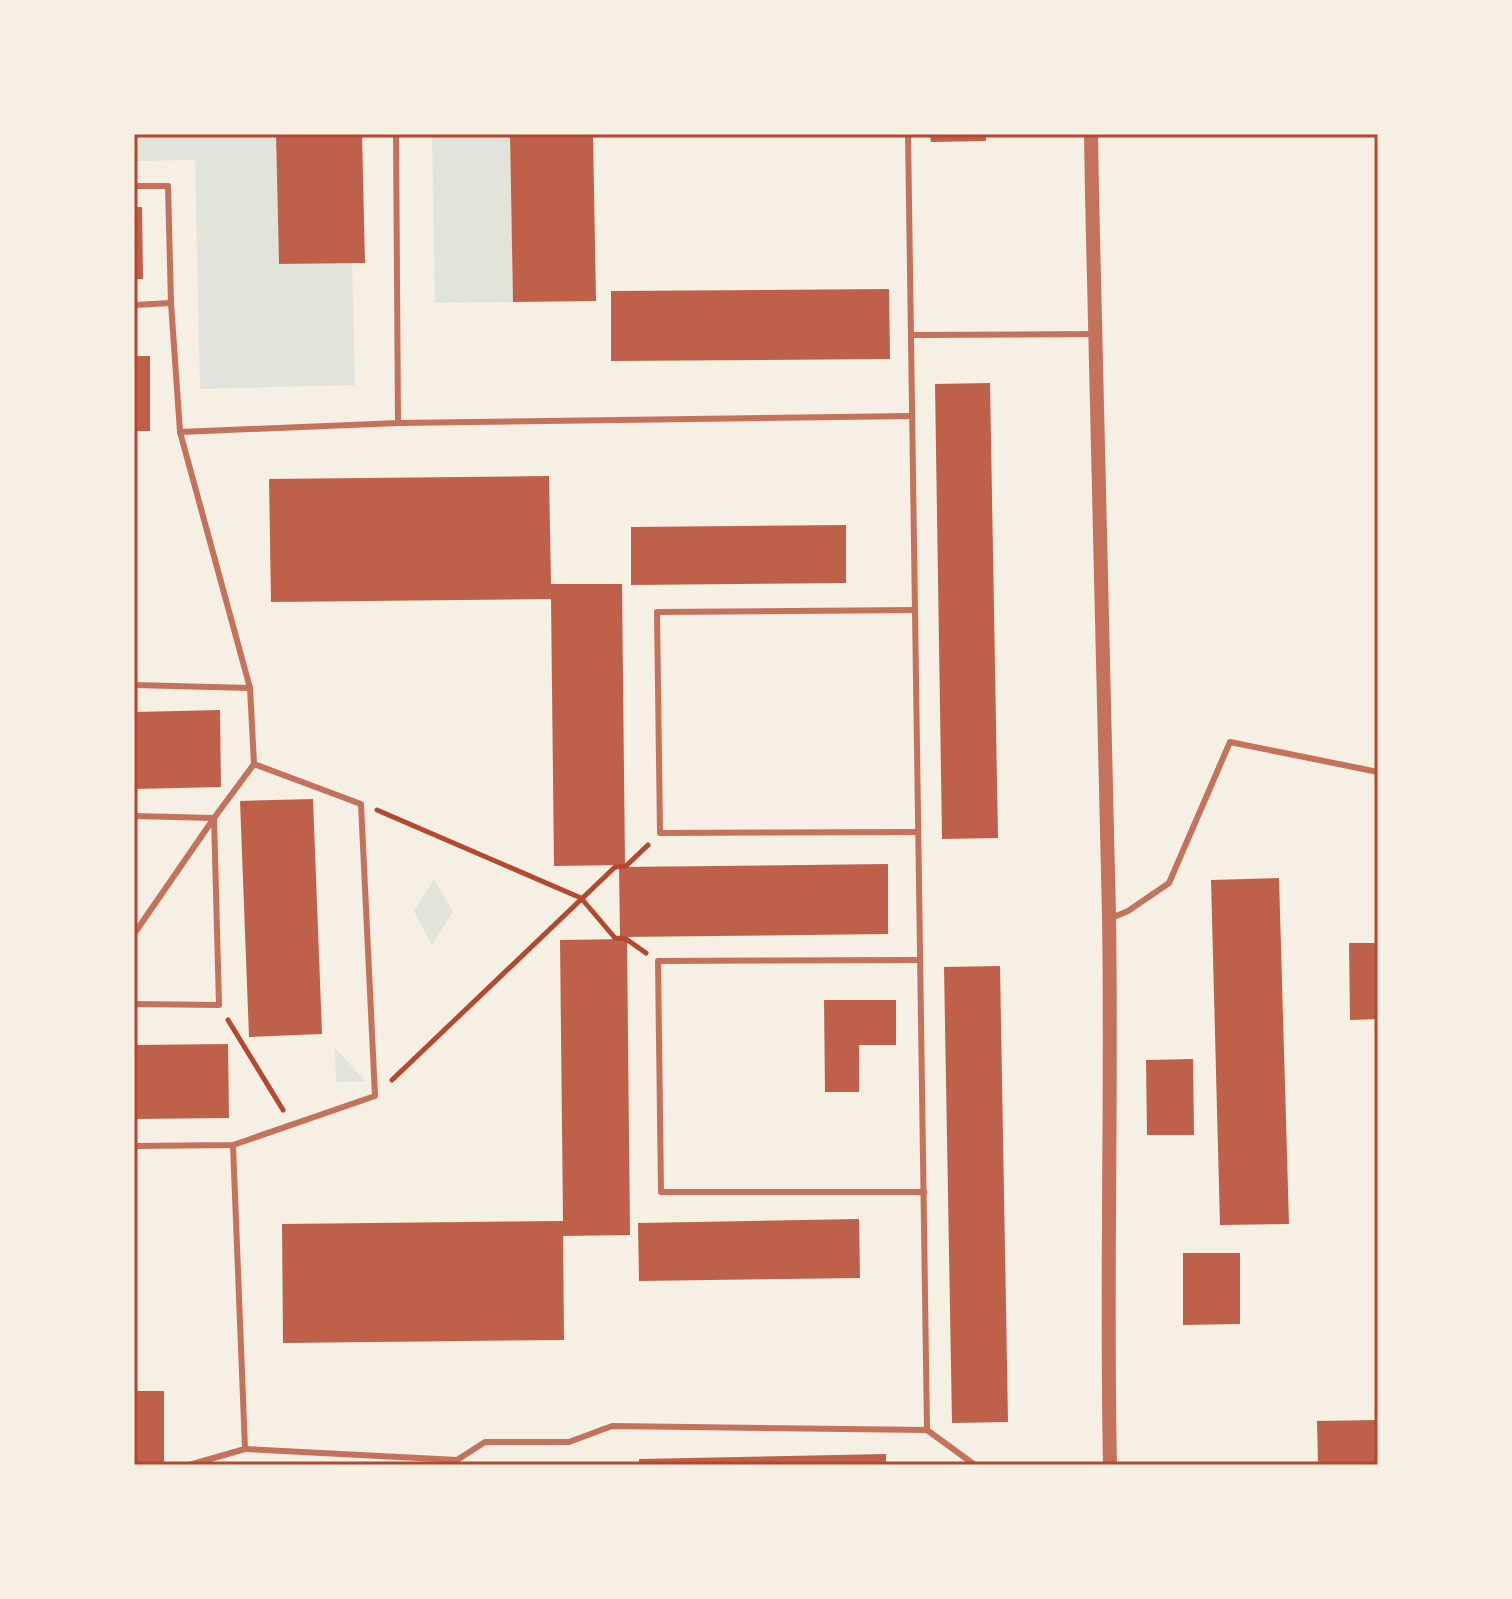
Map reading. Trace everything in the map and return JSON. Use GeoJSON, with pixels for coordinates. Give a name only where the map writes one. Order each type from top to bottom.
{"type":"FeatureCollection","features":[{"type":"Feature","properties":{"kind":"street"},"geometry":{"type":"LineString","coordinates":[[1091,134],[1109,919],[1110,1465]]}},
{"type":"Feature","properties":{"kind":"lane"},"geometry":{"type":"LineString","coordinates":[[396,134],[398,423]]}},
{"type":"Feature","properties":{"kind":"lane"},"geometry":{"type":"LineString","coordinates":[[908,134],[927,1430]]}},
{"type":"Feature","properties":{"kind":"lane"},"geometry":{"type":"LineString","coordinates":[[134,186],[168,186],[171,303],[180,432],[250,688],[254,764],[134,934]]}},
{"type":"Feature","properties":{"kind":"lane"},"geometry":{"type":"LineString","coordinates":[[134,305],[171,303]]}},
{"type":"Feature","properties":{"kind":"lane"},"geometry":{"type":"LineString","coordinates":[[911,335],[1094,334]]}},
{"type":"Feature","properties":{"kind":"lane"},"geometry":{"type":"LineString","coordinates":[[180,432],[398,423],[912,416]]}},
{"type":"Feature","properties":{"kind":"lane"},"geometry":{"type":"LineString","coordinates":[[915,610],[657,612],[660,833],[918,832]]}},
{"type":"Feature","properties":{"kind":"lane"},"geometry":{"type":"LineString","coordinates":[[134,685],[250,688]]}},
{"type":"Feature","properties":{"kind":"lane"},"geometry":{"type":"LineString","coordinates":[[1109,919],[1128,911],[1169,883],[1230,742],[1378,772]]}},
{"type":"Feature","properties":{"kind":"lane"},"geometry":{"type":"LineString","coordinates":[[134,1146],[233,1145],[375,1096],[361,804],[254,764]]}},
{"type":"Feature","properties":{"kind":"lane"},"geometry":{"type":"LineString","coordinates":[[134,816],[214,818]]}},
{"type":"Feature","properties":{"kind":"lane"},"geometry":{"type":"LineString","coordinates":[[134,1004],[219,1005],[214,818]]}},
{"type":"Feature","properties":{"kind":"lane"},"geometry":{"type":"LineString","coordinates":[[920,960],[658,961],[661,1192],[924,1192]]}},
{"type":"Feature","properties":{"kind":"lane"},"geometry":{"type":"LineString","coordinates":[[233,1145],[245,1449]]}},
{"type":"Feature","properties":{"kind":"lane"},"geometry":{"type":"LineString","coordinates":[[189,1465],[245,1449],[457,1462],[485,1442],[569,1442],[612,1426],[927,1430],[975,1465]]}},
{"type":"Feature","properties":{"kind":"path"},"geometry":{"type":"LineString","coordinates":[[361,804],[581,898],[615,938],[626,939],[658,961]]}},
{"type":"Feature","properties":{"kind":"path"},"geometry":{"type":"LineString","coordinates":[[375,1096],[581,898],[615,867],[626,866],[660,833]]}},
{"type":"Feature","properties":{"kind":"path"},"geometry":{"type":"LineString","coordinates":[[219,1005],[292,1125]]}},
{"type":"Feature","properties":{"kind":"shaded area"},"geometry":{"type":"Polygon","coordinates":[[[134,134],[276,134],[279,264],[352,263],[355,385],[200,389],[195,160],[134,161],[134,134]]]}},
{"type":"Feature","properties":{"kind":"shaded area"},"geometry":{"type":"Polygon","coordinates":[[[432,134],[510,134],[513,302],[435,303],[432,134]]]}},
{"type":"Feature","properties":{"kind":"shaded area"},"geometry":{"type":"Polygon","coordinates":[[[434,879],[453,912],[432,945],[414,911],[434,879]]]}},
{"type":"Feature","properties":{"kind":"shaded area"},"geometry":{"type":"Polygon","coordinates":[[[335,1048],[365,1081],[336,1082],[335,1048]]]}},
{"type":"Feature","properties":{"kind":"building"},"geometry":{"type":"Polygon","coordinates":[[[276,134],[362,134],[365,263],[279,264],[276,134]]]}},
{"type":"Feature","properties":{"kind":"building"},"geometry":{"type":"Polygon","coordinates":[[[510,134],[593,134],[596,301],[513,302],[510,134]]]}},
{"type":"Feature","properties":{"kind":"building"},"geometry":{"type":"Polygon","coordinates":[[[930,134],[986,134],[986,141],[931,142],[930,134]]]}},
{"type":"Feature","properties":{"kind":"building"},"geometry":{"type":"Polygon","coordinates":[[[134,207],[142,207],[143,279],[134,279],[134,207]]]}},
{"type":"Feature","properties":{"kind":"building"},"geometry":{"type":"Polygon","coordinates":[[[889,289],[890,359],[611,361],[611,291],[889,289]]]}},
{"type":"Feature","properties":{"kind":"building"},"geometry":{"type":"Polygon","coordinates":[[[134,356],[150,356],[150,431],[134,431],[134,356]]]}},
{"type":"Feature","properties":{"kind":"building"},"geometry":{"type":"Polygon","coordinates":[[[990,383],[998,838],[942,839],[935,384],[990,383]]]}},
{"type":"Feature","properties":{"kind":"building"},"geometry":{"type":"Polygon","coordinates":[[[549,476],[551,584],[622,584],[625,865],[554,866],[551,599],[271,602],[269,479],[549,476]]]}},
{"type":"Feature","properties":{"kind":"building"},"geometry":{"type":"Polygon","coordinates":[[[846,525],[846,583],[631,585],[631,527],[846,525]]]}},
{"type":"Feature","properties":{"kind":"building"},"geometry":{"type":"Polygon","coordinates":[[[220,710],[221,787],[134,789],[134,712],[220,710]]]}},
{"type":"Feature","properties":{"kind":"building"},"geometry":{"type":"Polygon","coordinates":[[[313,799],[322,1034],[249,1037],[240,801],[313,799]]]}},
{"type":"Feature","properties":{"kind":"building"},"geometry":{"type":"Polygon","coordinates":[[[888,864],[888,934],[620,937],[619,867],[888,864]]]}},
{"type":"Feature","properties":{"kind":"building"},"geometry":{"type":"Polygon","coordinates":[[[1279,878],[1289,1224],[1220,1225],[1211,880],[1279,878]]]}},
{"type":"Feature","properties":{"kind":"building"},"geometry":{"type":"Polygon","coordinates":[[[627,939],[630,1235],[563,1236],[564,1340],[283,1343],[282,1224],[563,1221],[560,940],[627,939]]]}},
{"type":"Feature","properties":{"kind":"building"},"geometry":{"type":"Polygon","coordinates":[[[1349,943],[1378,943],[1378,1019],[1350,1020],[1349,943]]]}},
{"type":"Feature","properties":{"kind":"building"},"geometry":{"type":"Polygon","coordinates":[[[1000,966],[1008,1422],[952,1423],[944,967],[1000,966]]]}},
{"type":"Feature","properties":{"kind":"building"},"geometry":{"type":"Polygon","coordinates":[[[824,1000],[896,1000],[896,1045],[859,1045],[859,1092],[825,1092],[824,1000]]]}},
{"type":"Feature","properties":{"kind":"building"},"geometry":{"type":"Polygon","coordinates":[[[228,1044],[229,1118],[134,1119],[134,1045],[228,1044]]]}},
{"type":"Feature","properties":{"kind":"building"},"geometry":{"type":"Polygon","coordinates":[[[1193,1059],[1194,1135],[1147,1135],[1146,1060],[1193,1059]]]}},
{"type":"Feature","properties":{"kind":"building"},"geometry":{"type":"Polygon","coordinates":[[[859,1219],[860,1278],[639,1281],[638,1223],[859,1219]]]}},
{"type":"Feature","properties":{"kind":"building"},"geometry":{"type":"Polygon","coordinates":[[[1183,1253],[1240,1253],[1240,1324],[1183,1325],[1183,1253]]]}},
{"type":"Feature","properties":{"kind":"building"},"geometry":{"type":"Polygon","coordinates":[[[134,1391],[164,1391],[164,1463],[134,1463],[134,1391]]]}},
{"type":"Feature","properties":{"kind":"building"},"geometry":{"type":"Polygon","coordinates":[[[1378,1420],[1378,1465],[1318,1465],[1317,1421],[1378,1420]]]}},
{"type":"Feature","properties":{"kind":"building"},"geometry":{"type":"Polygon","coordinates":[[[886,1454],[886,1465],[639,1465],[639,1459],[886,1454]]]}}]}
